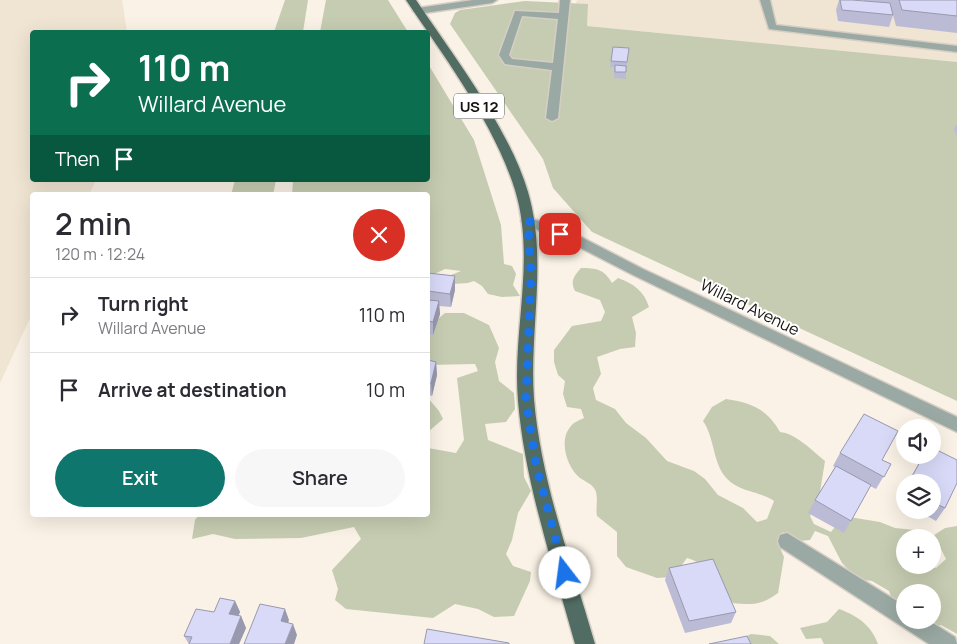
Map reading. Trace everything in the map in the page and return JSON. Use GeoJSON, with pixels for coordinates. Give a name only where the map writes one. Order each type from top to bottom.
{"type":"FeatureCollection","features":[{"type":"Feature","properties":{"kind":"main road","name":"US 12"},"geometry":{"type":"LineString","coordinates":[[411,0],[490,123],[521,191],[528,221],[531,274],[526,399],[536,466],[585,644]]}},
{"type":"Feature","properties":{"kind":"street"},"geometry":{"type":"LineString","coordinates":[[418,11],[492,0]]}},
{"type":"Feature","properties":{"kind":"street"},"geometry":{"type":"LineString","coordinates":[[764,0],[772,27],[957,49]]}},
{"type":"Feature","properties":{"kind":"street"},"geometry":{"type":"LineString","coordinates":[[552,118],[558,66],[564,9],[518,13],[504,55],[509,62],[558,66]]}},
{"type":"Feature","properties":{"kind":"street","name":"Willard Avenue"},"geometry":{"type":"LineString","coordinates":[[528,221],[576,240],[638,272],[957,425]]}},
{"type":"Feature","properties":{"kind":"street"},"geometry":{"type":"LineString","coordinates":[[787,541],[896,611]]}},
{"type":"Feature","properties":{"kind":"street"},"geometry":{"type":"LineString","coordinates":[[924,629],[948,644]]}},
{"type":"Feature","properties":{"kind":"shaded area"},"geometry":{"type":"Polygon","coordinates":[[[0,0],[122,0],[127,30],[30,30],[30,182],[95,182],[90,192],[30,192],[30,318],[0,383],[0,0]]]}},
{"type":"Feature","properties":{"kind":"shaded area"},"geometry":{"type":"Polygon","coordinates":[[[577,0],[957,0],[957,62],[587,26],[576,3],[577,0]]]}},
{"type":"Feature","properties":{"kind":"green space"},"geometry":{"type":"Polygon","coordinates":[[[285,0],[308,0],[303,30],[275,30],[285,0]]]}},
{"type":"Feature","properties":{"kind":"green space"},"geometry":{"type":"Polygon","coordinates":[[[326,0],[388,0],[407,30],[320,30],[326,0]]]}},
{"type":"Feature","properties":{"kind":"green space"},"geometry":{"type":"Polygon","coordinates":[[[525,1],[588,4],[587,26],[957,62],[957,401],[592,232],[553,188],[543,159],[450,24],[455,13],[460,10],[525,1]]]}},
{"type":"Feature","properties":{"kind":"green space"},"geometry":{"type":"Polygon","coordinates":[[[430,67],[474,140],[501,225],[504,264],[512,266],[516,274],[513,285],[520,296],[502,297],[488,294],[482,286],[474,281],[453,284],[451,275],[461,271],[445,269],[430,276],[430,192],[292,192],[293,182],[430,182],[430,67]]]}},
{"type":"Feature","properties":{"kind":"green space"},"geometry":{"type":"Polygon","coordinates":[[[234,182],[276,182],[274,192],[232,192],[234,182]]]}},
{"type":"Feature","properties":{"kind":"green space"},"geometry":{"type":"Polygon","coordinates":[[[581,268],[595,269],[603,272],[612,283],[618,278],[638,289],[649,307],[632,317],[636,333],[635,347],[620,349],[597,357],[601,374],[593,388],[596,400],[615,409],[626,423],[646,438],[667,461],[694,471],[705,479],[718,495],[743,508],[757,522],[767,519],[774,501],[739,487],[727,479],[718,464],[711,437],[703,421],[712,407],[726,399],[758,408],[770,418],[780,432],[798,439],[825,461],[819,498],[810,516],[814,524],[831,532],[843,516],[880,522],[895,528],[905,529],[896,529],[896,574],[941,574],[941,564],[946,559],[941,549],[941,531],[957,526],[957,634],[941,625],[941,584],[896,584],[896,609],[889,591],[872,581],[857,579],[842,563],[828,536],[815,531],[810,540],[800,541],[783,532],[777,541],[784,557],[778,593],[767,600],[757,603],[733,603],[719,582],[708,570],[687,558],[673,577],[657,578],[626,567],[617,556],[617,532],[597,516],[595,490],[575,473],[566,454],[565,439],[567,432],[574,423],[584,418],[581,409],[567,407],[563,394],[565,381],[558,375],[554,362],[554,350],[572,326],[601,321],[605,312],[600,300],[575,291],[573,281],[581,268]]]}},
{"type":"Feature","properties":{"kind":"green space"},"geometry":{"type":"Polygon","coordinates":[[[445,313],[464,313],[489,325],[499,348],[495,362],[499,381],[514,393],[515,409],[506,422],[485,424],[488,440],[523,454],[524,477],[531,491],[518,513],[512,540],[506,554],[513,566],[531,572],[530,581],[514,616],[494,617],[478,609],[455,604],[433,618],[346,609],[335,600],[338,589],[332,570],[361,539],[354,527],[301,538],[235,539],[213,534],[192,539],[195,520],[197,517],[430,517],[430,448],[456,453],[464,440],[457,378],[478,371],[475,364],[430,365],[430,325],[445,313]]]}},
{"type":"Feature","properties":{"kind":"green space"},"geometry":{"type":"Polygon","coordinates":[[[430,400],[439,411],[443,419],[430,430],[430,400]]]}},
{"type":"Feature","properties":{"kind":"green space"},"geometry":{"type":"Polygon","coordinates":[[[839,609],[868,626],[878,644],[824,644],[821,638],[806,639],[800,628],[827,622],[839,609]]]}},
{"type":"Feature","properties":{"kind":"green space"},"geometry":{"type":"Polygon","coordinates":[[[910,629],[926,629],[914,632],[910,629]]]}},
{"type":"Feature","properties":{"kind":"green space"},"geometry":{"type":"Polygon","coordinates":[[[751,634],[770,636],[779,644],[735,644],[736,641],[751,634]]]}},
{"type":"Feature","properties":{"kind":"building"},"geometry":{"type":"Polygon","coordinates":[[[840,0],[890,3],[893,15],[842,10],[840,0]]]}},
{"type":"Feature","properties":{"kind":"building"},"geometry":{"type":"Polygon","coordinates":[[[899,0],[957,0],[957,16],[902,10],[899,0]]]}},
{"type":"Feature","properties":{"kind":"building"},"geometry":{"type":"Polygon","coordinates":[[[613,47],[629,48],[627,62],[611,61],[613,47]]]}},
{"type":"Feature","properties":{"kind":"building"},"geometry":{"type":"Polygon","coordinates":[[[615,65],[626,66],[626,72],[615,72],[615,65]]]}},
{"type":"Feature","properties":{"kind":"building"},"geometry":{"type":"Polygon","coordinates":[[[430,273],[455,276],[450,294],[430,291],[430,273]]]}},
{"type":"Feature","properties":{"kind":"building"},"geometry":{"type":"Polygon","coordinates":[[[430,300],[439,301],[433,322],[430,321],[430,300]]]}},
{"type":"Feature","properties":{"kind":"building"},"geometry":{"type":"Polygon","coordinates":[[[430,360],[436,362],[430,383],[430,360]]]}},
{"type":"Feature","properties":{"kind":"building"},"geometry":{"type":"Polygon","coordinates":[[[864,414],[896,430],[896,435],[882,460],[891,464],[884,477],[840,453],[864,414]]]}},
{"type":"Feature","properties":{"kind":"building"},"geometry":{"type":"Polygon","coordinates":[[[941,452],[957,460],[957,483],[945,508],[941,506],[941,474],[913,474],[919,464],[941,464],[941,452]]]}},
{"type":"Feature","properties":{"kind":"building"},"geometry":{"type":"Polygon","coordinates":[[[836,466],[871,485],[851,521],[815,500],[836,466]]]}},
{"type":"Feature","properties":{"kind":"building"},"geometry":{"type":"Polygon","coordinates":[[[713,559],[736,612],[689,621],[669,568],[713,559]]]}},
{"type":"Feature","properties":{"kind":"building"},"geometry":{"type":"Polygon","coordinates":[[[220,598],[235,601],[229,614],[241,616],[230,644],[189,644],[192,637],[184,636],[196,609],[214,612],[220,598]]]}},
{"type":"Feature","properties":{"kind":"building"},"geometry":{"type":"Polygon","coordinates":[[[260,604],[285,609],[281,621],[293,624],[285,644],[244,644],[260,604]]]}},
{"type":"Feature","properties":{"kind":"building"},"geometry":{"type":"Polygon","coordinates":[[[427,629],[509,643],[509,644],[424,644],[427,629]]]}},
{"type":"Feature","properties":{"kind":"building"},"geometry":{"type":"Polygon","coordinates":[[[747,636],[751,644],[709,644],[747,636]]]}},
{"type":"Feature","properties":{"kind":"route"},"geometry":{"type":"LineString","coordinates":[[560,234],[528,221],[531,274],[527,335],[526,399],[536,466],[565,573]]}}]}
